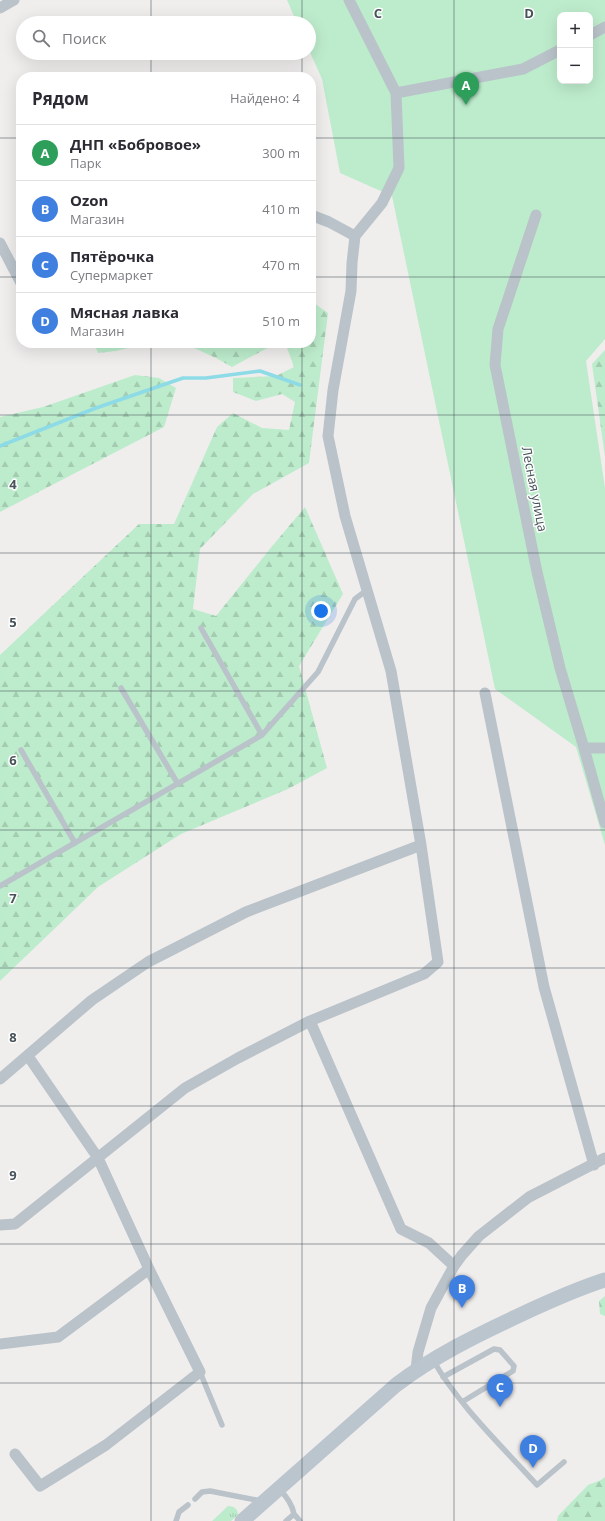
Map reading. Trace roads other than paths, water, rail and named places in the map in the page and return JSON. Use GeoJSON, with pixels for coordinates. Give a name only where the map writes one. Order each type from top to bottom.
{"type":"FeatureCollection","features":[{"type":"Feature","properties":{"kind":"main road"},"geometry":{"type":"LineString","coordinates":[[242,1521],[396,1385],[432,1359],[503,1322],[582,1287],[605,1280]]}},
{"type":"Feature","properties":{"kind":"street"},"geometry":{"type":"LineString","coordinates":[[0,8],[14,0]]}},
{"type":"Feature","properties":{"kind":"street"},"geometry":{"type":"LineString","coordinates":[[0,1225],[15,1224],[185,1088],[238,1058],[310,1021],[424,974],[438,962],[421,845],[391,671],[345,516],[328,436],[333,390],[351,291],[355,236],[382,203],[399,168],[396,93],[349,0]]}},
{"type":"Feature","properties":{"kind":"street"},"geometry":{"type":"LineString","coordinates":[[593,33],[605,27]]}},
{"type":"Feature","properties":{"kind":"street"},"geometry":{"type":"LineString","coordinates":[[396,93],[523,69],[557,52]]}},
{"type":"Feature","properties":{"kind":"street","name":"Лесная улица"},"geometry":{"type":"LineString","coordinates":[[536,215],[498,328],[495,364],[539,579],[560,668],[605,823]]}},
{"type":"Feature","properties":{"kind":"street"},"geometry":{"type":"LineString","coordinates":[[316,217],[355,236]]}},
{"type":"Feature","properties":{"kind":"street"},"geometry":{"type":"LineString","coordinates":[[0,243],[16,273]]}},
{"type":"Feature","properties":{"kind":"street"},"geometry":{"type":"LineString","coordinates":[[485,693],[544,987],[594,1165]]}},
{"type":"Feature","properties":{"kind":"street"},"geometry":{"type":"LineString","coordinates":[[584,748],[605,748]]}},
{"type":"Feature","properties":{"kind":"street"},"geometry":{"type":"LineString","coordinates":[[0,1079],[92,1000],[148,962],[246,912],[421,845]]}},
{"type":"Feature","properties":{"kind":"street"},"geometry":{"type":"LineString","coordinates":[[310,1021],[401,1229],[428,1243],[454,1266]]}},
{"type":"Feature","properties":{"kind":"street"},"geometry":{"type":"LineString","coordinates":[[15,1454],[40,1486],[106,1445],[200,1372],[149,1269],[98,1158],[28,1056]]}},
{"type":"Feature","properties":{"kind":"street"},"geometry":{"type":"LineString","coordinates":[[416,1370],[418,1352],[430,1308],[454,1266],[479,1236],[529,1197],[594,1165],[605,1158]]}},
{"type":"Feature","properties":{"kind":"street"},"geometry":{"type":"LineString","coordinates":[[0,1344],[58,1337],[149,1269]]}},
{"type":"Feature","properties":{"kind":"lane"},"geometry":{"type":"LineString","coordinates":[[0,886],[262,735],[318,672],[355,599],[368,590]]}},
{"type":"Feature","properties":{"kind":"lane"},"geometry":{"type":"LineString","coordinates":[[201,628],[262,735]]}},
{"type":"Feature","properties":{"kind":"lane"},"geometry":{"type":"LineString","coordinates":[[121,688],[178,784]]}},
{"type":"Feature","properties":{"kind":"lane"},"geometry":{"type":"LineString","coordinates":[[21,750],[75,843]]}},
{"type":"Feature","properties":{"kind":"lane"},"geometry":{"type":"LineString","coordinates":[[443,1377],[494,1349],[500,1350],[514,1366],[513,1370],[462,1402]]}},
{"type":"Feature","properties":{"kind":"lane"},"geometry":{"type":"LineString","coordinates":[[432,1359],[443,1377],[462,1402],[537,1485],[564,1462]]}},
{"type":"Feature","properties":{"kind":"lane"},"geometry":{"type":"LineString","coordinates":[[200,1372],[222,1424]]}},
{"type":"Feature","properties":{"kind":"lane"},"geometry":{"type":"LineString","coordinates":[[278,1488],[288,1498],[294,1514],[300,1521]]}},
{"type":"Feature","properties":{"kind":"lane"},"geometry":{"type":"LineString","coordinates":[[195,1499],[202,1492],[210,1491],[263,1502]]}},
{"type":"Feature","properties":{"kind":"lane"},"geometry":{"type":"LineString","coordinates":[[176,1521],[179,1512],[188,1504]]}},
{"type":"Feature","properties":{"kind":"lane"},"geometry":{"type":"LineString","coordinates":[[286,1521],[294,1514]]}},
{"type":"Feature","properties":{"kind":"waterway"},"geometry":{"type":"LineString","coordinates":[[0,446],[96,408],[183,378],[206,378],[260,371],[300,385]]}},
{"type":"Feature","properties":{"kind":"place","name":"ДНП «Бобровое»"},"geometry":{"type":"Point","coordinates":[466,105]}},
{"type":"Feature","properties":{"kind":"place","name":"Ozon"},"geometry":{"type":"Point","coordinates":[462,1308]}},
{"type":"Feature","properties":{"kind":"place","name":"Пятёрочка"},"geometry":{"type":"Point","coordinates":[500,1407]}},
{"type":"Feature","properties":{"kind":"place","name":"Мясная лавка"},"geometry":{"type":"Point","coordinates":[533,1468]}}]}
